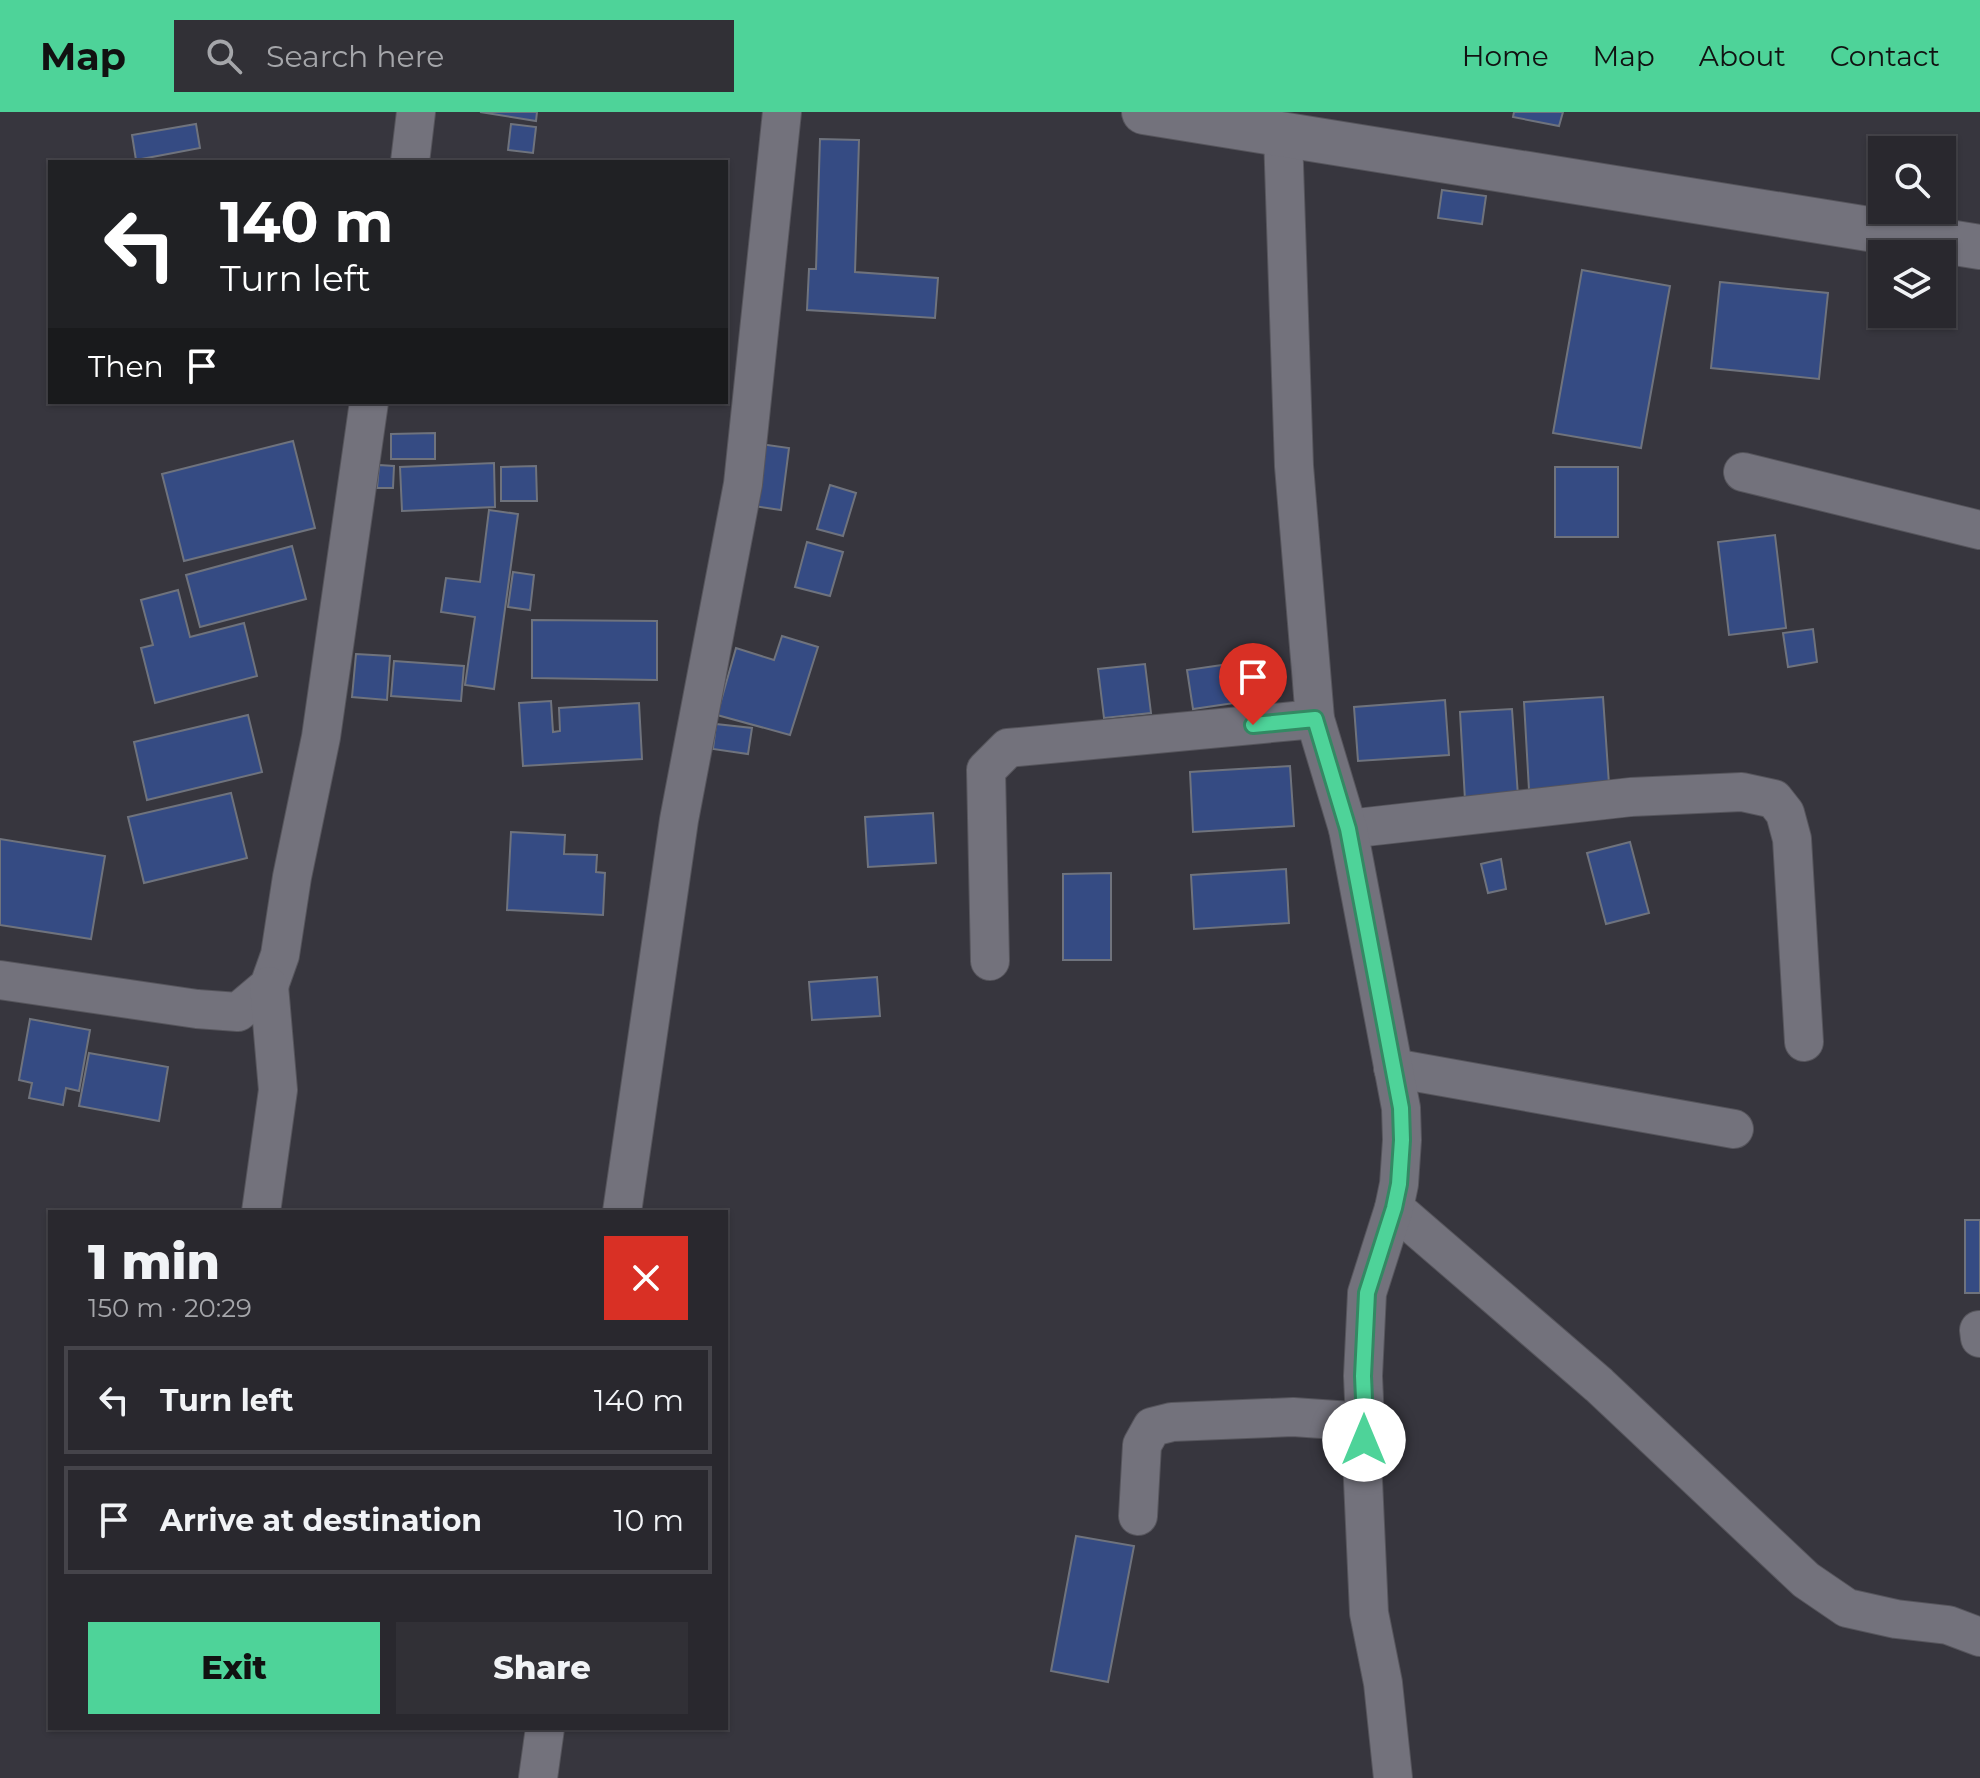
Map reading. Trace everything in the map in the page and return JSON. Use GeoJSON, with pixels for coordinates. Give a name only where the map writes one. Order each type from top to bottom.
{"type":"FeatureCollection","features":[{"type":"Feature","properties":{"kind":"street"},"geometry":{"type":"LineString","coordinates":[[410,160],[416,112]]}},
{"type":"Feature","properties":{"kind":"street"},"geometry":{"type":"LineString","coordinates":[[622,1210],[679,820],[743,484],[782,112]]}},
{"type":"Feature","properties":{"kind":"street"},"geometry":{"type":"LineString","coordinates":[[1144,112],[1980,247]]}},
{"type":"Feature","properties":{"kind":"street"},"geometry":{"type":"LineString","coordinates":[[1283,135],[1294,466],[1315,719],[1348,829],[1401,1108],[1399,1184],[1367,1293],[1362,1458],[1369,1613],[1383,1683],[1393,1778]]}},
{"type":"Feature","properties":{"kind":"street"},"geometry":{"type":"LineString","coordinates":[[261,1210],[278,1090],[269,986],[280,955],[292,877],[321,737],[369,404]]}},
{"type":"Feature","properties":{"kind":"street"},"geometry":{"type":"LineString","coordinates":[[1743,472],[1980,530]]}},
{"type":"Feature","properties":{"kind":"street"},"geometry":{"type":"LineString","coordinates":[[990,961],[986,770],[1008,748],[1315,719]]}},
{"type":"Feature","properties":{"kind":"street"},"geometry":{"type":"LineString","coordinates":[[1348,829],[1631,797],[1742,792],[1774,799],[1785,813],[1792,839],[1804,1042]]}},
{"type":"Feature","properties":{"kind":"street"},"geometry":{"type":"LineString","coordinates":[[0,980],[197,1009],[238,1012],[269,986]]}},
{"type":"Feature","properties":{"kind":"street"},"geometry":{"type":"LineString","coordinates":[[1393,1068],[1734,1129]]}},
{"type":"Feature","properties":{"kind":"street"},"geometry":{"type":"LineString","coordinates":[[1394,1208],[1599,1385],[1806,1580],[1847,1608],[1896,1619],[1948,1625],[1980,1637]]}},
{"type":"Feature","properties":{"kind":"street"},"geometry":{"type":"LineString","coordinates":[[1979,1330],[1980,1338]]}},
{"type":"Feature","properties":{"kind":"street"},"geometry":{"type":"LineString","coordinates":[[1138,1516],[1142,1445],[1152,1427],[1172,1422],[1293,1417],[1365,1422]]}},
{"type":"Feature","properties":{"kind":"street"},"geometry":{"type":"LineString","coordinates":[[538,1778],[545,1730]]}},
{"type":"Feature","properties":{"kind":"building"},"geometry":{"type":"Polygon","coordinates":[[[480,112],[537,112],[536,121],[480,112]]]}},
{"type":"Feature","properties":{"kind":"building"},"geometry":{"type":"Polygon","coordinates":[[[1514,112],[1563,112],[1559,126],[1513,117],[1514,112]]]}},
{"type":"Feature","properties":{"kind":"building"},"geometry":{"type":"Polygon","coordinates":[[[196,124],[200,148],[136,160],[132,135],[196,124]]]}},
{"type":"Feature","properties":{"kind":"building"},"geometry":{"type":"Polygon","coordinates":[[[511,124],[536,127],[533,153],[508,150],[511,124]]]}},
{"type":"Feature","properties":{"kind":"building"},"geometry":{"type":"Polygon","coordinates":[[[820,139],[859,140],[855,272],[938,278],[935,318],[807,310],[809,269],[816,269],[820,139]]]}},
{"type":"Feature","properties":{"kind":"building"},"geometry":{"type":"Polygon","coordinates":[[[1442,190],[1486,196],[1482,224],[1438,218],[1442,190]]]}},
{"type":"Feature","properties":{"kind":"building"},"geometry":{"type":"Polygon","coordinates":[[[1582,270],[1670,286],[1641,448],[1553,433],[1582,270]]]}},
{"type":"Feature","properties":{"kind":"building"},"geometry":{"type":"Polygon","coordinates":[[[1720,282],[1828,293],[1819,379],[1711,368],[1720,282]]]}},
{"type":"Feature","properties":{"kind":"building"},"geometry":{"type":"Polygon","coordinates":[[[435,433],[435,459],[391,459],[391,434],[435,433]]]}},
{"type":"Feature","properties":{"kind":"building"},"geometry":{"type":"Polygon","coordinates":[[[293,441],[315,528],[184,561],[162,474],[293,441]]]}},
{"type":"Feature","properties":{"kind":"building"},"geometry":{"type":"Polygon","coordinates":[[[761,444],[789,448],[781,510],[753,506],[761,444]]]}},
{"type":"Feature","properties":{"kind":"building"},"geometry":{"type":"Polygon","coordinates":[[[494,463],[495,507],[402,511],[400,467],[494,463]]]}},
{"type":"Feature","properties":{"kind":"building"},"geometry":{"type":"Polygon","coordinates":[[[379,465],[394,466],[393,488],[377,488],[379,465]]]}},
{"type":"Feature","properties":{"kind":"building"},"geometry":{"type":"Polygon","coordinates":[[[536,466],[537,501],[501,501],[501,467],[536,466]]]}},
{"type":"Feature","properties":{"kind":"building"},"geometry":{"type":"Polygon","coordinates":[[[1555,467],[1618,467],[1618,537],[1555,537],[1555,467]]]}},
{"type":"Feature","properties":{"kind":"building"},"geometry":{"type":"Polygon","coordinates":[[[830,485],[856,493],[843,536],[817,529],[830,485]]]}},
{"type":"Feature","properties":{"kind":"building"},"geometry":{"type":"Polygon","coordinates":[[[489,510],[518,514],[494,689],[465,685],[475,617],[441,612],[446,578],[480,582],[489,510]]]}},
{"type":"Feature","properties":{"kind":"building"},"geometry":{"type":"Polygon","coordinates":[[[1775,535],[1786,628],[1729,635],[1718,542],[1775,535]]]}},
{"type":"Feature","properties":{"kind":"building"},"geometry":{"type":"Polygon","coordinates":[[[807,542],[843,552],[830,596],[795,587],[807,542]]]}},
{"type":"Feature","properties":{"kind":"building"},"geometry":{"type":"Polygon","coordinates":[[[292,546],[306,599],[200,627],[186,575],[292,546]]]}},
{"type":"Feature","properties":{"kind":"building"},"geometry":{"type":"Polygon","coordinates":[[[513,572],[534,575],[530,610],[508,607],[513,572]]]}},
{"type":"Feature","properties":{"kind":"building"},"geometry":{"type":"Polygon","coordinates":[[[178,590],[190,637],[244,623],[257,676],[155,703],[141,648],[153,645],[141,600],[178,590]]]}},
{"type":"Feature","properties":{"kind":"building"},"geometry":{"type":"Polygon","coordinates":[[[532,620],[657,621],[657,680],[532,678],[532,620]]]}},
{"type":"Feature","properties":{"kind":"building"},"geometry":{"type":"Polygon","coordinates":[[[1813,629],[1817,662],[1788,667],[1783,633],[1813,629]]]}},
{"type":"Feature","properties":{"kind":"building"},"geometry":{"type":"Polygon","coordinates":[[[782,636],[818,647],[790,735],[717,715],[736,648],[774,660],[782,636]]]}},
{"type":"Feature","properties":{"kind":"building"},"geometry":{"type":"Polygon","coordinates":[[[356,654],[390,656],[387,700],[352,697],[356,654]]]}},
{"type":"Feature","properties":{"kind":"building"},"geometry":{"type":"Polygon","coordinates":[[[394,661],[464,666],[461,701],[391,696],[394,661]]]}},
{"type":"Feature","properties":{"kind":"building"},"geometry":{"type":"Polygon","coordinates":[[[1243,662],[1248,701],[1193,709],[1187,670],[1243,662]]]}},
{"type":"Feature","properties":{"kind":"building"},"geometry":{"type":"Polygon","coordinates":[[[1145,664],[1151,713],[1104,718],[1098,669],[1145,664]]]}},
{"type":"Feature","properties":{"kind":"building"},"geometry":{"type":"Polygon","coordinates":[[[1603,697],[1609,784],[1529,790],[1524,702],[1603,697]]]}},
{"type":"Feature","properties":{"kind":"building"},"geometry":{"type":"Polygon","coordinates":[[[1445,700],[1449,755],[1358,761],[1354,707],[1445,700]]]}},
{"type":"Feature","properties":{"kind":"building"},"geometry":{"type":"Polygon","coordinates":[[[551,701],[553,732],[560,731],[559,708],[639,703],[642,759],[523,766],[519,703],[551,701]]]}},
{"type":"Feature","properties":{"kind":"building"},"geometry":{"type":"Polygon","coordinates":[[[1512,709],[1518,796],[1465,800],[1460,712],[1512,709]]]}},
{"type":"Feature","properties":{"kind":"building"},"geometry":{"type":"Polygon","coordinates":[[[248,715],[262,772],[147,800],[134,742],[248,715]]]}},
{"type":"Feature","properties":{"kind":"building"},"geometry":{"type":"Polygon","coordinates":[[[716,724],[752,728],[748,754],[713,749],[716,724]]]}},
{"type":"Feature","properties":{"kind":"building"},"geometry":{"type":"Polygon","coordinates":[[[1290,766],[1294,826],[1193,832],[1190,772],[1290,766]]]}},
{"type":"Feature","properties":{"kind":"building"},"geometry":{"type":"Polygon","coordinates":[[[231,793],[247,858],[144,883],[128,817],[231,793]]]}},
{"type":"Feature","properties":{"kind":"building"},"geometry":{"type":"Polygon","coordinates":[[[933,813],[936,863],[868,867],[865,817],[933,813]]]}},
{"type":"Feature","properties":{"kind":"building"},"geometry":{"type":"Polygon","coordinates":[[[511,832],[565,835],[564,854],[597,855],[596,872],[605,873],[603,915],[507,910],[511,832]]]}},
{"type":"Feature","properties":{"kind":"building"},"geometry":{"type":"Polygon","coordinates":[[[0,839],[105,856],[91,939],[0,925],[0,839]]]}},
{"type":"Feature","properties":{"kind":"building"},"geometry":{"type":"Polygon","coordinates":[[[1630,842],[1649,913],[1606,924],[1587,853],[1630,842]]]}},
{"type":"Feature","properties":{"kind":"building"},"geometry":{"type":"Polygon","coordinates":[[[1501,859],[1506,889],[1488,893],[1481,864],[1501,859]]]}},
{"type":"Feature","properties":{"kind":"building"},"geometry":{"type":"Polygon","coordinates":[[[1286,869],[1289,923],[1194,929],[1191,875],[1286,869]]]}},
{"type":"Feature","properties":{"kind":"building"},"geometry":{"type":"Polygon","coordinates":[[[1111,873],[1111,960],[1063,960],[1063,874],[1111,873]]]}},
{"type":"Feature","properties":{"kind":"building"},"geometry":{"type":"Polygon","coordinates":[[[877,977],[880,1016],[812,1020],[809,982],[877,977]]]}},
{"type":"Feature","properties":{"kind":"building"},"geometry":{"type":"Polygon","coordinates":[[[30,1019],[90,1030],[79,1091],[66,1088],[63,1105],[29,1098],[32,1083],[19,1080],[30,1019]]]}},
{"type":"Feature","properties":{"kind":"building"},"geometry":{"type":"Polygon","coordinates":[[[89,1053],[168,1067],[159,1121],[79,1106],[89,1053]]]}},
{"type":"Feature","properties":{"kind":"building"},"geometry":{"type":"Polygon","coordinates":[[[1965,1220],[1980,1220],[1980,1293],[1965,1293],[1965,1220]]]}},
{"type":"Feature","properties":{"kind":"building"},"geometry":{"type":"Polygon","coordinates":[[[1076,1536],[1134,1546],[1108,1682],[1051,1671],[1076,1536]]]}},
{"type":"Feature","properties":{"kind":"route"},"geometry":{"type":"LineString","coordinates":[[1253,725],[1315,719],[1348,829],[1401,1108],[1399,1184],[1367,1293],[1364,1440]]}}]}
